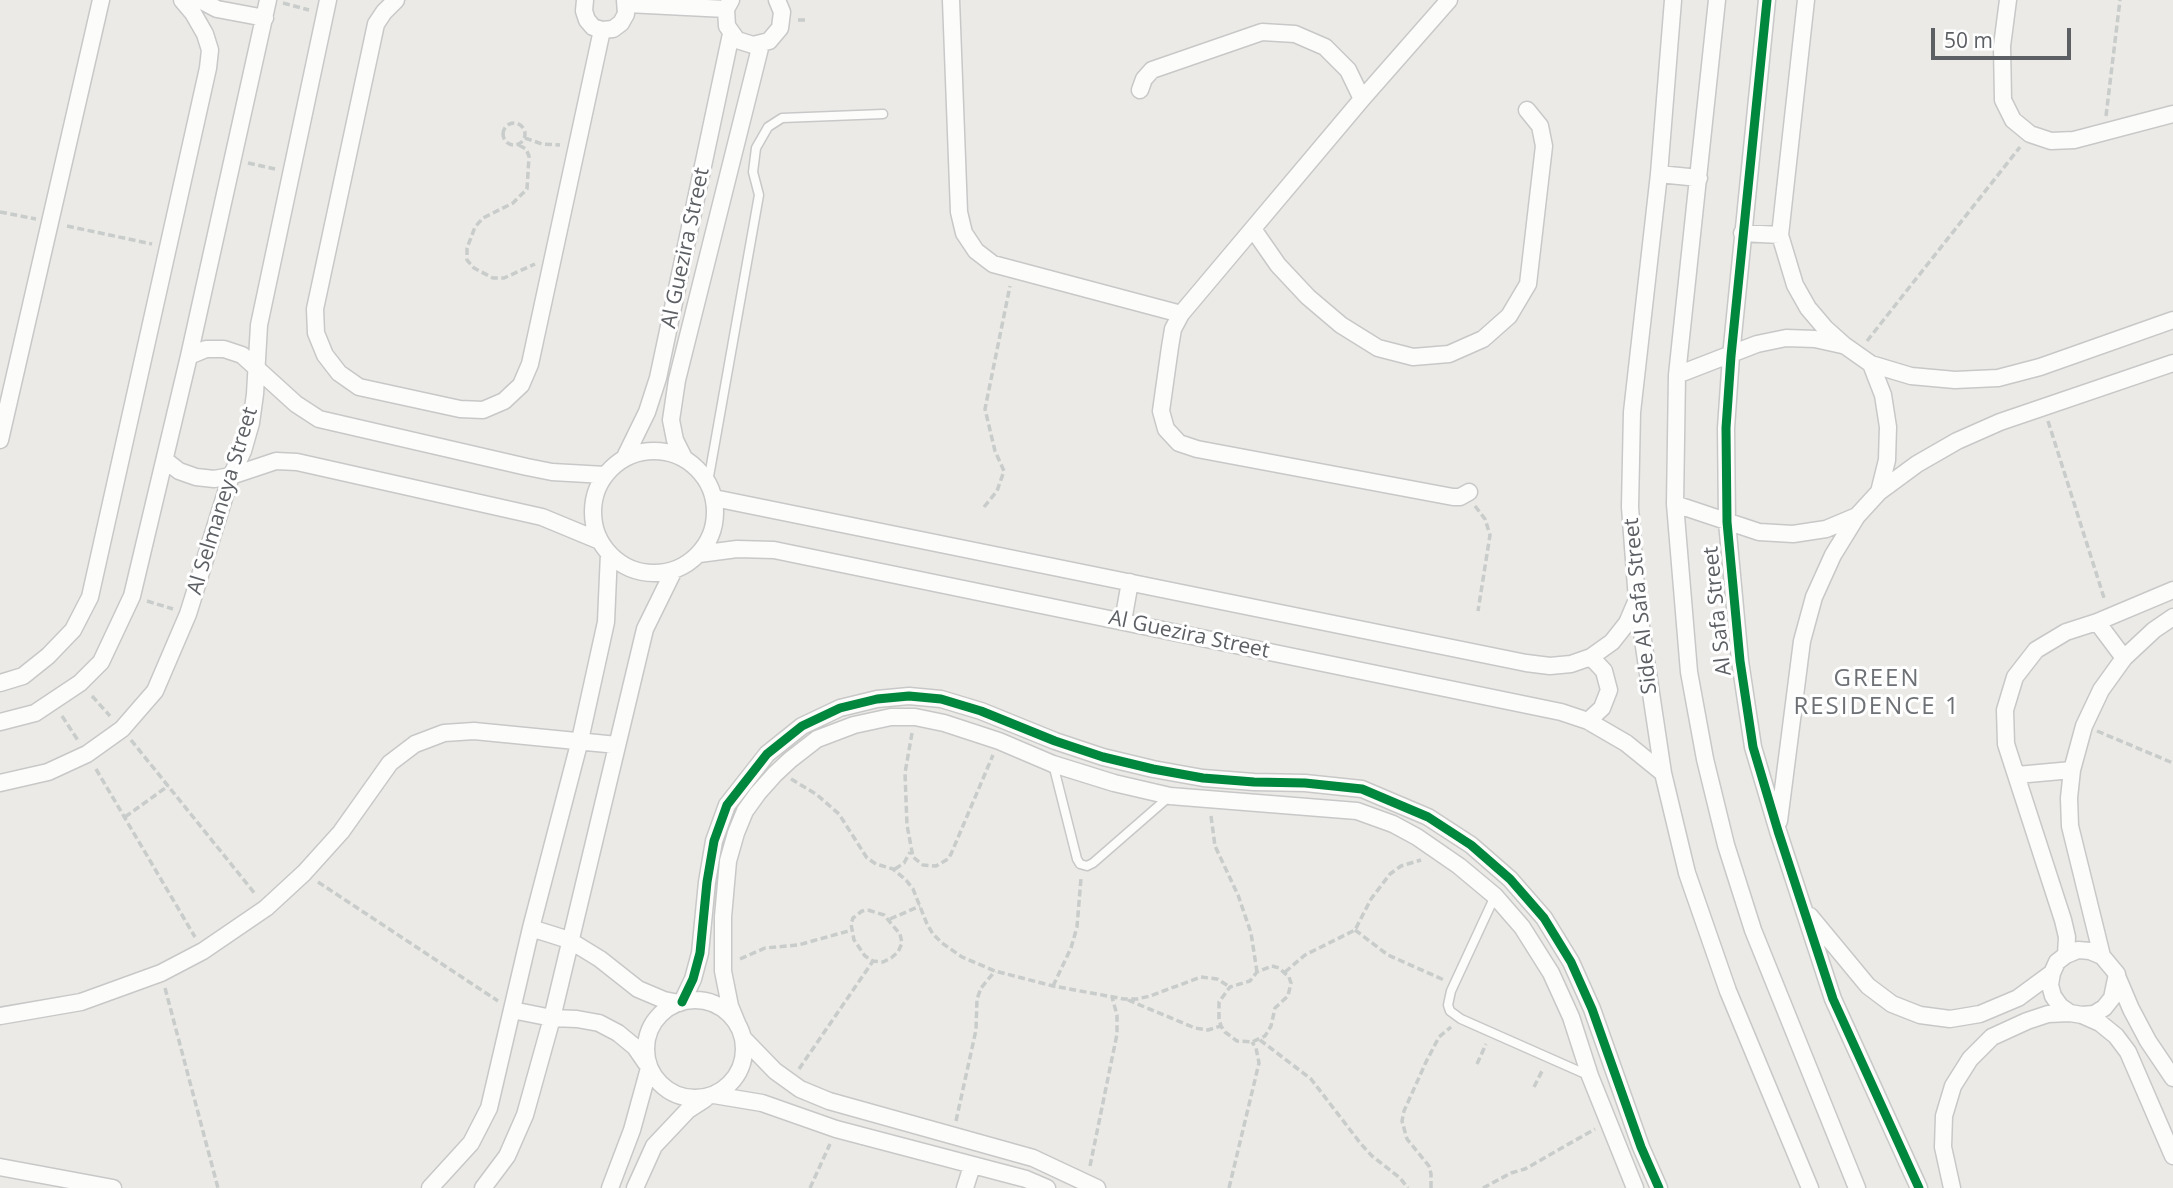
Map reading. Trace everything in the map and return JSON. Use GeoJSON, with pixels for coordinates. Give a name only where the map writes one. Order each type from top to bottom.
{"type":"FeatureCollection","features":[{"type":"Feature","properties":{"kind":"street"},"geometry":{"type":"LineString","coordinates":[[0,440],[101,0]]}},
{"type":"Feature","properties":{"kind":"street"},"geometry":{"type":"LineString","coordinates":[[0,683],[23,676],[48,656],[73,630],[90,597],[208,68],[209,50],[199,23],[182,0]]}},
{"type":"Feature","properties":{"kind":"street"},"geometry":{"type":"LineString","coordinates":[[200,0],[217,9],[265,18]]}},
{"type":"Feature","properties":{"kind":"street"},"geometry":{"type":"LineString","coordinates":[[396,0],[376,24],[315,309],[316,333],[325,355],[339,373],[359,387],[460,410],[483,410],[504,401],[521,385],[530,364],[602,30]]}},
{"type":"Feature","properties":{"kind":"street"},"geometry":{"type":"LineString","coordinates":[[583,1],[587,20],[593,27],[602,30],[612,29],[621,23],[626,14],[626,2],[728,5],[727,26],[731,34],[744,43],[761,44],[775,35],[780,28],[782,12],[777,0]]}},
{"type":"Feature","properties":{"kind":"street"},"geometry":{"type":"LineString","coordinates":[[951,0],[959,212],[964,233],[976,251],[993,264],[1181,314]]}},
{"type":"Feature","properties":{"kind":"street"},"geometry":{"type":"LineString","coordinates":[[1449,0],[1181,314],[1173,329],[1161,411],[1166,429],[1179,443],[1197,449],[1465,495]]}},
{"type":"Feature","properties":{"kind":"street","name":"Side Al Safa Street"},"geometry":{"type":"LineString","coordinates":[[1673,0],[1659,174],[1632,412],[1630,507],[1637,600],[1663,773],[1688,873],[1728,991],[1810,1188]]}},
{"type":"Feature","properties":{"kind":"street","name":"Al Safa Street"},"geometry":{"type":"LineString","coordinates":[[1717,0],[1677,375],[1675,504],[1689,672],[1705,760],[1726,845],[1753,930],[1857,1188]]}},
{"type":"Feature","properties":{"kind":"street","name":"Al Safa Street"},"geometry":{"type":"LineString","coordinates":[[1767,0],[1742,233],[1726,428],[1727,522],[1740,661],[1753,747],[1777,831],[1833,999],[1919,1188]]}},
{"type":"Feature","properties":{"kind":"street"},"geometry":{"type":"LineString","coordinates":[[1806,0],[1780,235],[1795,285],[1808,308],[1825,328],[1850,350],[1871,364],[1912,376],[1955,380],[1998,378],[2040,367],[2173,320]]}},
{"type":"Feature","properties":{"kind":"street"},"geometry":{"type":"LineString","coordinates":[[2008,0],[2002,46],[2003,100],[2014,120],[2030,134],[2051,141],[2074,140],[2173,114]]}},
{"type":"Feature","properties":{"kind":"street"},"geometry":{"type":"LineString","coordinates":[[0,722],[35,713],[80,683],[101,662],[132,596],[265,18],[275,1]]}},
{"type":"Feature","properties":{"kind":"street","name":"Al Selmaneya Street"},"geometry":{"type":"LineString","coordinates":[[0,783],[48,772],[87,754],[122,729],[155,691],[188,614],[231,476],[243,451],[251,423],[259,325],[327,7]]}},
{"type":"Feature","properties":{"kind":"street"},"geometry":{"type":"LineString","coordinates":[[1140,90],[1144,79],[1152,70],[1262,32],[1295,34],[1325,47],[1348,70],[1362,99]]}},
{"type":"Feature","properties":{"kind":"street","name":"Al Guezira Street"},"geometry":{"type":"LineString","coordinates":[[625,457],[647,412],[658,379],[731,34]]}},
{"type":"Feature","properties":{"kind":"street","name":"Al Guezira Street"},"geometry":{"type":"LineString","coordinates":[[684,457],[675,440],[671,420],[677,380],[761,44]]}},
{"type":"Feature","properties":{"kind":"street"},"geometry":{"type":"LineString","coordinates":[[1253,229],[1278,265],[1308,297],[1341,325],[1378,348],[1413,357],[1449,354],[1483,340],[1510,316],[1528,284],[1545,146],[1540,126],[1527,110]]}},
{"type":"Feature","properties":{"kind":"street"},"geometry":{"type":"LineString","coordinates":[[1659,174],[1699,178]]}},
{"type":"Feature","properties":{"kind":"street"},"geometry":{"type":"LineString","coordinates":[[1742,233],[1780,235]]}},
{"type":"Feature","properties":{"kind":"street"},"geometry":{"type":"LineString","coordinates":[[1677,375],[1757,344],[1786,338],[1815,339],[1850,350]]}},
{"type":"Feature","properties":{"kind":"street"},"geometry":{"type":"LineString","coordinates":[[189,356],[206,349],[225,349],[242,355],[257,366],[275,386],[318,419],[552,472],[605,475]]}},
{"type":"Feature","properties":{"kind":"street"},"geometry":{"type":"LineString","coordinates":[[1777,831],[1802,641],[1814,597],[1833,555],[1857,516],[1879,492],[1917,464],[1957,441],[2000,422],[2173,363]]}},
{"type":"Feature","properties":{"kind":"street"},"geometry":{"type":"LineString","coordinates":[[1871,364],[1883,395],[1888,427],[1887,460],[1879,492]]}},
{"type":"Feature","properties":{"kind":"street"},"geometry":{"type":"LineString","coordinates":[[645,451],[665,451],[684,457],[698,468],[708,482],[714,498],[716,518],[710,537],[699,554],[674,570],[656,573],[639,571],[622,564],[605,547],[594,525],[593,508],[605,475],[625,457],[645,451]]}},
{"type":"Feature","properties":{"kind":"street"},"geometry":{"type":"LineString","coordinates":[[165,460],[179,471],[214,479],[276,461],[297,462],[542,517],[605,547]]}},
{"type":"Feature","properties":{"kind":"street","name":"Al Guezira Street"},"geometry":{"type":"LineString","coordinates":[[714,498],[1550,666],[1571,664],[1591,657],[1612,642],[1627,623],[1637,600]]}},
{"type":"Feature","properties":{"kind":"street"},"geometry":{"type":"LineString","coordinates":[[1675,504],[1759,532],[1793,534],[1826,529],[1857,516]]}},
{"type":"Feature","properties":{"kind":"street"},"geometry":{"type":"LineString","coordinates":[[430,1188],[471,1143],[489,1108],[531,928],[580,740],[606,622],[605,547]]}},
{"type":"Feature","properties":{"kind":"street","name":"Al Guezira Street"},"geometry":{"type":"LineString","coordinates":[[699,554],[737,549],[774,550],[1561,712],[1588,721],[1626,743],[1663,773]]}},
{"type":"Feature","properties":{"kind":"street"},"geometry":{"type":"LineString","coordinates":[[484,1188],[507,1156],[525,1115],[552,1018],[645,629],[674,570]]}},
{"type":"Feature","properties":{"kind":"street"},"geometry":{"type":"LineString","coordinates":[[1123,621],[1130,582]]}},
{"type":"Feature","properties":{"kind":"street"},"geometry":{"type":"LineString","coordinates":[[2066,955],[2067,937],[2063,920],[2006,744],[2005,710],[2015,677],[2036,650],[2066,632],[2173,590]]}},
{"type":"Feature","properties":{"kind":"street"},"geometry":{"type":"LineString","coordinates":[[2102,956],[2070,826],[2072,771],[2084,726],[2101,690],[2124,658],[2154,630],[2173,617]]}},
{"type":"Feature","properties":{"kind":"street"},"geometry":{"type":"LineString","coordinates":[[2103,619],[2124,658]]}},
{"type":"Feature","properties":{"kind":"street"},"geometry":{"type":"LineString","coordinates":[[1588,721],[1602,708],[1609,690],[1604,671],[1591,657]]}},
{"type":"Feature","properties":{"kind":"street"},"geometry":{"type":"LineString","coordinates":[[610,1188],[632,1130],[648,1067],[647,1039],[651,1026],[659,1016],[680,1002],[697,966],[714,841],[727,805],[766,754],[802,726],[840,708],[898,697],[941,699],[981,711],[1067,745],[1153,769],[1203,778],[1362,789],[1428,817],[1471,845],[1510,879],[1544,918],[1564,951],[1592,1009],[1641,1147],[1660,1188]]}},
{"type":"Feature","properties":{"kind":"street"},"geometry":{"type":"LineString","coordinates":[[635,1188],[654,1146],[688,1110],[726,1088],[741,1065],[744,1052],[740,1030],[730,1006],[723,971],[723,917],[729,862],[736,832],[752,802],[775,774],[817,739],[853,725],[891,717],[915,717],[944,723],[999,741],[1053,764],[1114,783],[1170,796],[1357,811],[1393,824],[1417,837],[1495,895],[1522,927],[1551,973],[1571,1017],[1607,1122],[1635,1188]]}},
{"type":"Feature","properties":{"kind":"street"},"geometry":{"type":"LineString","coordinates":[[0,1016],[81,1002],[161,973],[203,951],[266,908],[304,873],[341,832],[390,763],[415,744],[444,733],[474,731],[617,745]]}},
{"type":"Feature","properties":{"kind":"street"},"geometry":{"type":"LineString","coordinates":[[2017,775],[2072,771]]}},
{"type":"Feature","properties":{"kind":"street"},"geometry":{"type":"LineString","coordinates":[[1303,806],[1305,783]]}},
{"type":"Feature","properties":{"kind":"street"},"geometry":{"type":"LineString","coordinates":[[1417,837],[1428,817]]}},
{"type":"Feature","properties":{"kind":"street"},"geometry":{"type":"LineString","coordinates":[[1803,908],[1868,986],[1892,1004],[1920,1015],[1950,1019],[1980,1014],[2018,998],[2052,973]]}},
{"type":"Feature","properties":{"kind":"street"},"geometry":{"type":"LineString","coordinates":[[531,928],[569,940],[600,959],[638,989],[664,1000],[697,1000],[712,1003],[726,1011],[775,1072],[800,1089],[829,1101],[1033,1158],[1092,1185]]}},
{"type":"Feature","properties":{"kind":"street"},"geometry":{"type":"LineString","coordinates":[[2173,1077],[2148,1041],[2117,974],[2102,956],[2090,950],[2078,950],[2057,962],[2050,985],[2053,996],[2060,1006],[2108,1030],[2128,1052],[2173,1156]]}},
{"type":"Feature","properties":{"kind":"street"},"geometry":{"type":"LineString","coordinates":[[1952,1188],[1943,1147],[1944,1116],[1953,1086],[1970,1059],[1992,1037],[2038,1017],[2094,1014],[2104,1008],[2112,998],[2117,974]]}},
{"type":"Feature","properties":{"kind":"street"},"geometry":{"type":"LineString","coordinates":[[512,1010],[552,1018],[577,1019],[608,1028],[635,1047],[659,1083],[673,1094],[691,1098],[711,1096],[762,1104],[836,1129],[1026,1179],[1047,1188]]}},
{"type":"Feature","properties":{"kind":"street"},"geometry":{"type":"LineString","coordinates":[[965,1188],[972,1166]]}},
{"type":"Feature","properties":{"kind":"street"},"geometry":{"type":"LineString","coordinates":[[2,1171],[113,1188]]}},
{"type":"Feature","properties":{"kind":"lane"},"geometry":{"type":"LineString","coordinates":[[708,482],[759,195],[753,172],[756,148],[768,127],[782,118],[883,114]]}},
{"type":"Feature","properties":{"kind":"lane"},"geometry":{"type":"LineString","coordinates":[[1053,764],[1077,859],[1080,864],[1087,866],[1170,796]]}},
{"type":"Feature","properties":{"kind":"lane"},"geometry":{"type":"LineString","coordinates":[[1495,895],[1453,984],[1448,1005],[1450,1011],[1461,1019],[1590,1076]]}},
{"type":"Feature","properties":{"kind":"path"},"geometry":{"type":"LineString","coordinates":[[2104,134],[2120,0]]}},
{"type":"Feature","properties":{"kind":"path"},"geometry":{"type":"LineString","coordinates":[[275,1],[327,7]]}},
{"type":"Feature","properties":{"kind":"path"},"geometry":{"type":"LineString","coordinates":[[519,145],[525,134],[521,125],[513,123],[505,127],[504,140],[510,145],[519,145],[526,149],[529,156],[527,189],[513,203],[483,218],[475,227],[467,248],[467,260],[483,275],[504,278],[554,254]]}},
{"type":"Feature","properties":{"kind":"path"},"geometry":{"type":"LineString","coordinates":[[1850,350],[2030,134]]}},
{"type":"Feature","properties":{"kind":"path"},"geometry":{"type":"LineString","coordinates":[[525,138],[542,144],[561,145],[579,141]]}},
{"type":"Feature","properties":{"kind":"path"},"geometry":{"type":"LineString","coordinates":[[233,160],[291,173]]}},
{"type":"Feature","properties":{"kind":"path"},"geometry":{"type":"LineString","coordinates":[[0,212],[169,248]]}},
{"type":"Feature","properties":{"kind":"path"},"geometry":{"type":"LineString","coordinates":[[985,508],[997,491],[1004,471],[992,441],[985,409],[1013,270]]}},
{"type":"Feature","properties":{"kind":"path"},"geometry":{"type":"LineString","coordinates":[[2044,408],[2103,619]]}},
{"type":"Feature","properties":{"kind":"path"},"geometry":{"type":"LineString","coordinates":[[1465,495],[1485,519],[1490,535],[1478,611]]}},
{"type":"Feature","properties":{"kind":"path"},"geometry":{"type":"LineString","coordinates":[[132,596],[188,614]]}},
{"type":"Feature","properties":{"kind":"path"},"geometry":{"type":"LineString","coordinates":[[80,683],[122,729],[266,908]]}},
{"type":"Feature","properties":{"kind":"path"},"geometry":{"type":"LineString","coordinates":[[53,702],[125,817],[203,951]]}},
{"type":"Feature","properties":{"kind":"path"},"geometry":{"type":"LineString","coordinates":[[915,717],[905,773],[905,799],[911,850],[913,857],[923,865],[936,866],[948,859],[999,741]]}},
{"type":"Feature","properties":{"kind":"path"},"geometry":{"type":"LineString","coordinates":[[2084,726],[2173,763]]}},
{"type":"Feature","properties":{"kind":"path"},"geometry":{"type":"LineString","coordinates":[[775,774],[789,778],[816,794],[844,820],[867,858],[893,869],[914,889],[927,924],[942,943],[962,957],[995,971],[1054,986],[1124,999],[1150,996],[1202,976],[1217,979],[1230,987]]}},
{"type":"Feature","properties":{"kind":"path"},"geometry":{"type":"LineString","coordinates":[[125,817],[168,786]]}},
{"type":"Feature","properties":{"kind":"path"},"geometry":{"type":"LineString","coordinates":[[1213,800],[1212,831],[1215,846],[1247,920],[1257,972]]}},
{"type":"Feature","properties":{"kind":"path"},"geometry":{"type":"LineString","coordinates":[[1285,972],[1305,955],[1355,930],[1371,899],[1390,874],[1401,866],[1421,860],[1432,847]]}},
{"type":"Feature","properties":{"kind":"path"},"geometry":{"type":"LineString","coordinates":[[893,869],[904,863],[911,850]]}},
{"type":"Feature","properties":{"kind":"path"},"geometry":{"type":"LineString","coordinates":[[1054,986],[1072,948],[1077,927],[1081,896],[1080,864]]}},
{"type":"Feature","properties":{"kind":"path"},"geometry":{"type":"LineString","coordinates":[[304,873],[512,1010]]}},
{"type":"Feature","properties":{"kind":"path"},"geometry":{"type":"LineString","coordinates":[[889,919],[920,906]]}},
{"type":"Feature","properties":{"kind":"path"},"geometry":{"type":"LineString","coordinates":[[862,911],[876,911],[889,919],[900,934],[902,943],[891,958],[883,962],[873,961],[858,948],[852,930],[853,918],[862,911]]}},
{"type":"Feature","properties":{"kind":"path"},"geometry":{"type":"LineString","coordinates":[[723,971],[735,961],[765,948],[798,945],[852,930]]}},
{"type":"Feature","properties":{"kind":"path"},"geometry":{"type":"LineString","coordinates":[[1355,930],[1388,955],[1453,984]]}},
{"type":"Feature","properties":{"kind":"path"},"geometry":{"type":"LineString","coordinates":[[790,1082],[873,961]]}},
{"type":"Feature","properties":{"kind":"path"},"geometry":{"type":"LineString","coordinates":[[1272,966],[1285,972],[1291,983],[1291,990],[1284,1002],[1275,1008],[1269,1031],[1252,1042],[1237,1041],[1221,1026],[1219,1002],[1230,987],[1250,981],[1257,972],[1272,966]]}},
{"type":"Feature","properties":{"kind":"path"},"geometry":{"type":"LineString","coordinates":[[953,1135],[974,1041],[977,999],[981,988],[995,971]]}},
{"type":"Feature","properties":{"kind":"path"},"geometry":{"type":"LineString","coordinates":[[161,973],[218,1188]]}},
{"type":"Feature","properties":{"kind":"path"},"geometry":{"type":"LineString","coordinates":[[1092,1185],[1117,1034],[1117,1015],[1112,997]]}},
{"type":"Feature","properties":{"kind":"path"},"geometry":{"type":"LineString","coordinates":[[1124,999],[1195,1028],[1208,1030],[1221,1026]]}},
{"type":"Feature","properties":{"kind":"path"},"geometry":{"type":"LineString","coordinates":[[1431,1188],[1432,1174],[1429,1166],[1407,1139],[1402,1121],[1414,1087],[1439,1037],[1461,1019]]}},
{"type":"Feature","properties":{"kind":"path"},"geometry":{"type":"LineString","coordinates":[[1477,1064],[1491,1032]]}},
{"type":"Feature","properties":{"kind":"path"},"geometry":{"type":"LineString","coordinates":[[1259,1039],[1311,1079],[1361,1144],[1401,1178],[1408,1188]]}},
{"type":"Feature","properties":{"kind":"path"},"geometry":{"type":"LineString","coordinates":[[1229,1188],[1259,1063],[1252,1042]]}},
{"type":"Feature","properties":{"kind":"path"},"geometry":{"type":"LineString","coordinates":[[1534,1087],[1548,1057]]}},
{"type":"Feature","properties":{"kind":"path"},"geometry":{"type":"LineString","coordinates":[[1483,1188],[1525,1169],[1607,1122]]}},
{"type":"Feature","properties":{"kind":"path"},"geometry":{"type":"LineString","coordinates":[[810,1188],[836,1129]]}},
{"type":"Feature","properties":{"kind":"cycle path"},"geometry":{"type":"LineString","coordinates":[[1767,0],[1726,428],[1727,522],[1740,661],[1753,747],[1833,999],[1919,1188]]}},
{"type":"Feature","properties":{"kind":"cycle path"},"geometry":{"type":"LineString","coordinates":[[682,1002],[693,979],[700,953],[714,841],[727,805],[767,754],[802,726],[840,708],[877,699],[909,696],[941,699],[981,711],[1103,757],[1153,769],[1203,778],[1362,789],[1428,817],[1471,845],[1510,879],[1544,918],[1571,962],[1592,1009],[1641,1147],[1659,1188]]}},
{"type":"Feature","properties":{"kind":"district","name":"GREEN RESIDENCE 1"},"geometry":{"type":"Point","coordinates":[1877,693]}}]}
